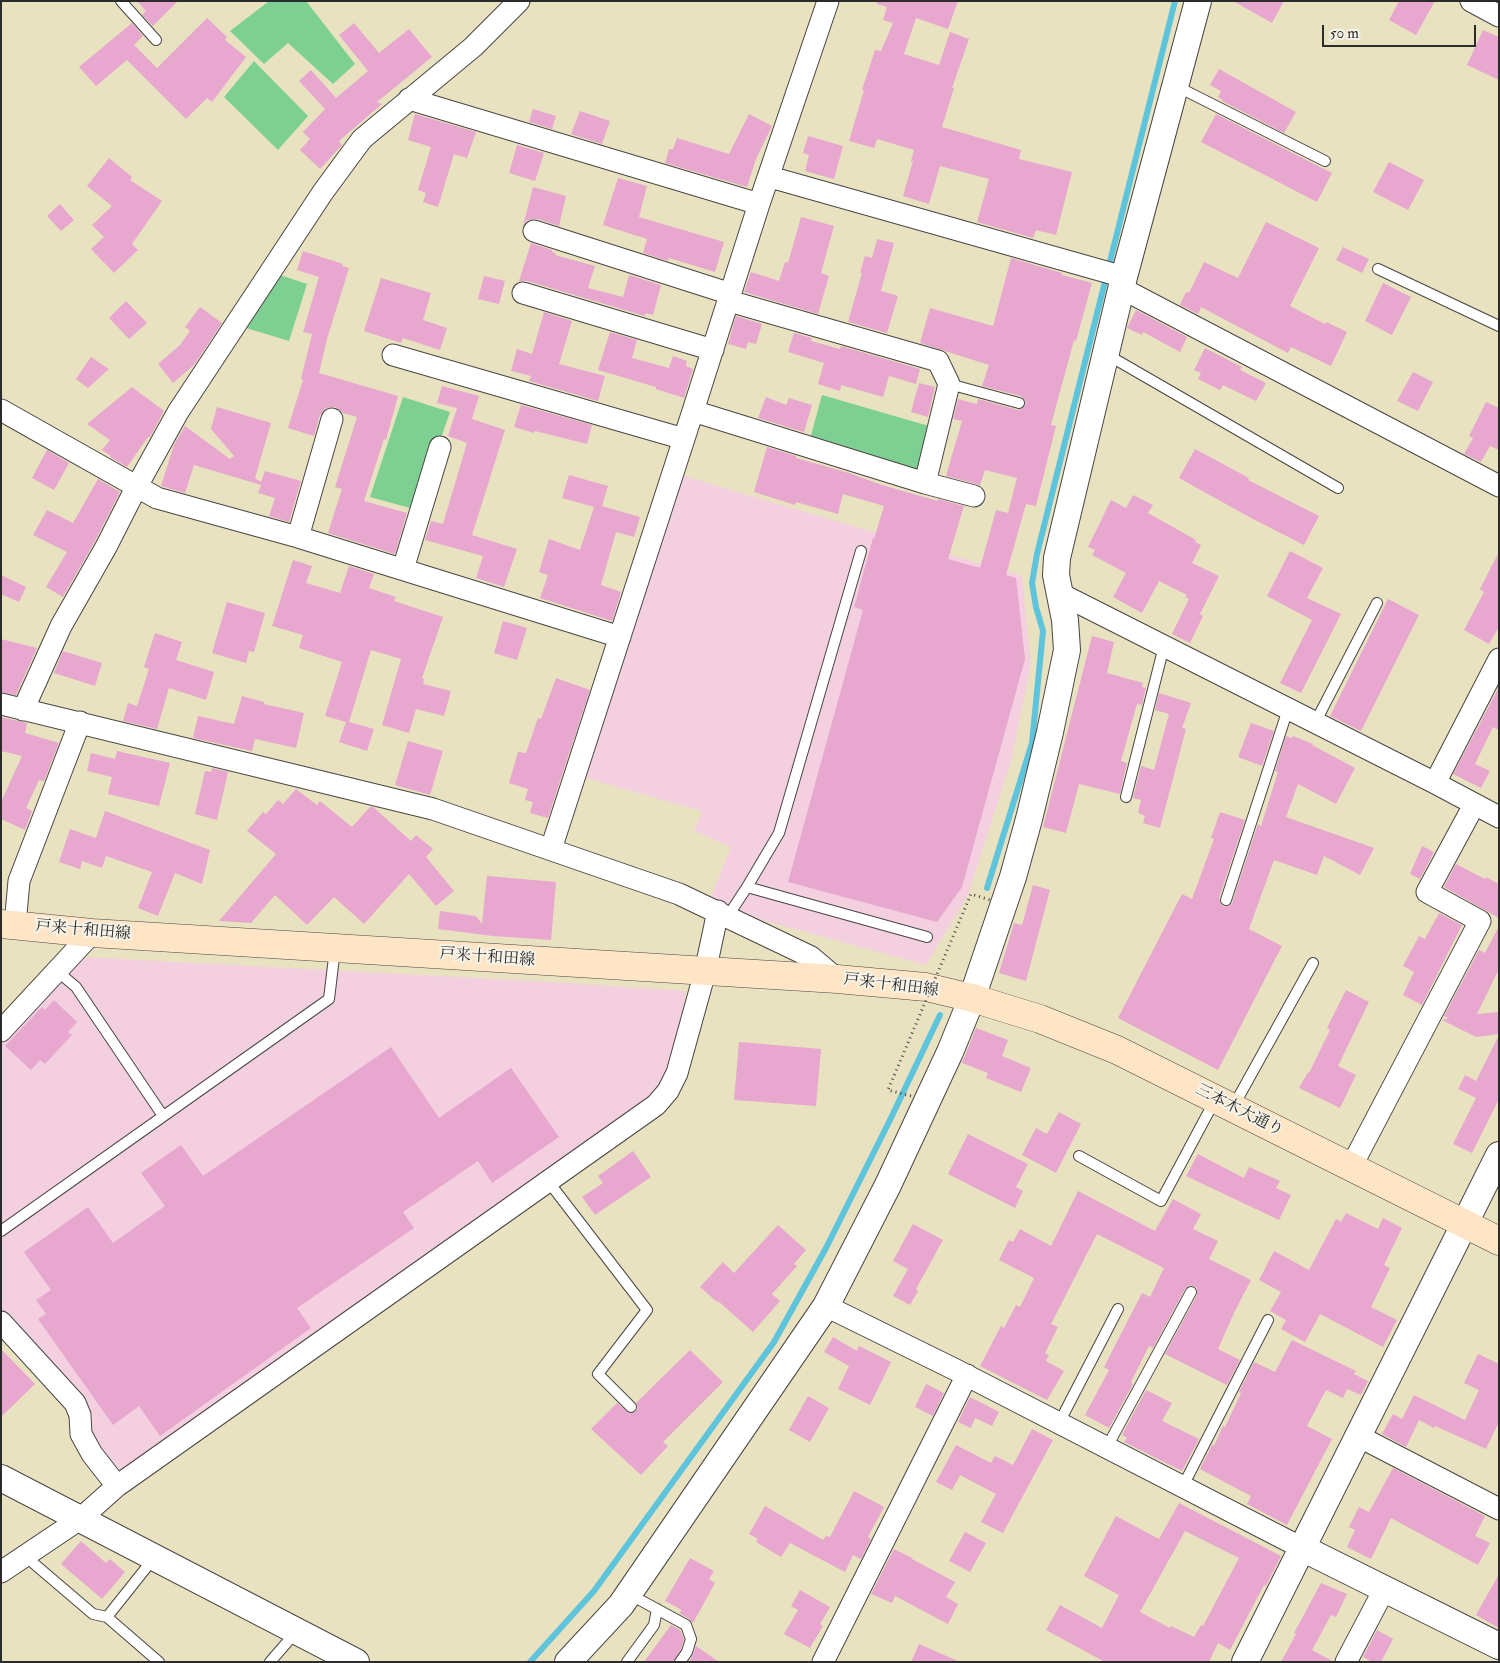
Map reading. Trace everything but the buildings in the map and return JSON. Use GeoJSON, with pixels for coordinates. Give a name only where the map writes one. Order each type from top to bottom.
{"type":"FeatureCollection","features":[{"type":"Feature","properties":{"kind":"main road","name":"戸来十和田線"},"geometry":{"type":"LineString","coordinates":[[8,925],[92,933],[837,979],[926,987],[972,998]]}},
{"type":"Feature","properties":{"kind":"main road","name":"三本木大通り"},"geometry":{"type":"LineString","coordinates":[[972,998],[1040,1019],[1117,1050],[1499,1241]]}},
{"type":"Feature","properties":{"kind":"street"},"geometry":{"type":"LineString","coordinates":[[23,710],[61,626],[106,547],[178,412],[323,192],[362,139],[473,47],[519,1]]}},
{"type":"Feature","properties":{"kind":"street"},"geometry":{"type":"LineString","coordinates":[[551,850],[759,204],[770,177],[828,1]]}},
{"type":"Feature","properties":{"kind":"street"},"geometry":{"type":"LineString","coordinates":[[568,1662],[621,1605],[826,1306],[888,1186],[950,1052],[972,998],[1013,877],[1030,819],[1067,650],[1065,620],[1056,575],[1057,558],[1106,354],[1115,277],[1175,86],[1198,1]]}},
{"type":"Feature","properties":{"kind":"street"},"geometry":{"type":"LineString","coordinates":[[1471,1],[1499,16]]}},
{"type":"Feature","properties":{"kind":"street"},"geometry":{"type":"LineString","coordinates":[[409,99],[759,204]]}},
{"type":"Feature","properties":{"kind":"street"},"geometry":{"type":"LineString","coordinates":[[770,177],[1115,277],[1499,486]]}},
{"type":"Feature","properties":{"kind":"street"},"geometry":{"type":"LineString","coordinates":[[534,231],[730,298],[938,361],[949,384],[925,483]]}},
{"type":"Feature","properties":{"kind":"street"},"geometry":{"type":"LineString","coordinates":[[523,293],[713,350]]}},
{"type":"Feature","properties":{"kind":"street"},"geometry":{"type":"LineString","coordinates":[[394,356],[684,439]]}},
{"type":"Feature","properties":{"kind":"street"},"geometry":{"type":"LineString","coordinates":[[1,410],[157,498],[403,568],[620,637]]}},
{"type":"Feature","properties":{"kind":"street"},"geometry":{"type":"LineString","coordinates":[[693,411],[925,483],[974,496]]}},
{"type":"Feature","properties":{"kind":"street"},"geometry":{"type":"LineString","coordinates":[[298,537],[332,420]]}},
{"type":"Feature","properties":{"kind":"street"},"geometry":{"type":"LineString","coordinates":[[403,568],[440,447]]}},
{"type":"Feature","properties":{"kind":"street"},"geometry":{"type":"LineString","coordinates":[[1059,593],[1435,783],[1499,818]]}},
{"type":"Feature","properties":{"kind":"street"},"geometry":{"type":"LineString","coordinates":[[1435,783],[1499,659]]}},
{"type":"Feature","properties":{"kind":"street"},"geometry":{"type":"LineString","coordinates":[[1,704],[433,809],[679,894],[811,957],[837,979]]}},
{"type":"Feature","properties":{"kind":"street"},"geometry":{"type":"LineString","coordinates":[[8,925],[20,881],[80,722]]}},
{"type":"Feature","properties":{"kind":"street"},"geometry":{"type":"LineString","coordinates":[[1351,1168],[1480,921],[1426,892],[1474,805]]}},
{"type":"Feature","properties":{"kind":"street"},"geometry":{"type":"LineString","coordinates":[[1,1572],[80,1519],[117,1486],[656,1106],[668,1091],[677,1073],[723,914]]}},
{"type":"Feature","properties":{"kind":"street"},"geometry":{"type":"LineString","coordinates":[[1,1031],[92,933]]}},
{"type":"Feature","properties":{"kind":"street"},"geometry":{"type":"LineString","coordinates":[[1245,1662],[1499,1155]]}},
{"type":"Feature","properties":{"kind":"street"},"geometry":{"type":"LineString","coordinates":[[826,1306],[966,1375],[1302,1548],[1499,1646]]}},
{"type":"Feature","properties":{"kind":"street"},"geometry":{"type":"LineString","coordinates":[[1,1322],[74,1403],[80,1414],[80,1434],[92,1454],[117,1486]]}},
{"type":"Feature","properties":{"kind":"street"},"geometry":{"type":"LineString","coordinates":[[823,1662],[966,1375]]}},
{"type":"Feature","properties":{"kind":"street"},"geometry":{"type":"LineString","coordinates":[[1358,1436],[1499,1509]]}},
{"type":"Feature","properties":{"kind":"street"},"geometry":{"type":"LineString","coordinates":[[1,1478],[356,1662]]}},
{"type":"Feature","properties":{"kind":"street"},"geometry":{"type":"LineString","coordinates":[[1346,1662],[1385,1588]]}},
{"type":"Feature","properties":{"kind":"lane"},"geometry":{"type":"LineString","coordinates":[[121,1],[156,40]]}},
{"type":"Feature","properties":{"kind":"lane"},"geometry":{"type":"LineString","coordinates":[[1175,86],[1325,161]]}},
{"type":"Feature","properties":{"kind":"lane"},"geometry":{"type":"LineString","coordinates":[[1378,269],[1499,326]]}},
{"type":"Feature","properties":{"kind":"lane"},"geometry":{"type":"LineString","coordinates":[[1106,354],[1338,488]]}},
{"type":"Feature","properties":{"kind":"lane"},"geometry":{"type":"LineString","coordinates":[[949,384],[1020,403]]}},
{"type":"Feature","properties":{"kind":"lane"},"geometry":{"type":"LineString","coordinates":[[723,914],[747,887],[779,833],[861,551]]}},
{"type":"Feature","properties":{"kind":"lane"},"geometry":{"type":"LineString","coordinates":[[1315,723],[1377,603]]}},
{"type":"Feature","properties":{"kind":"lane"},"geometry":{"type":"LineString","coordinates":[[1126,797],[1164,646]]}},
{"type":"Feature","properties":{"kind":"lane"},"geometry":{"type":"LineString","coordinates":[[1226,900],[1288,709]]}},
{"type":"Feature","properties":{"kind":"lane"},"geometry":{"type":"LineString","coordinates":[[747,887],[928,937]]}},
{"type":"Feature","properties":{"kind":"lane"},"geometry":{"type":"LineString","coordinates":[[1,1231],[329,999],[335,948]]}},
{"type":"Feature","properties":{"kind":"lane"},"geometry":{"type":"LineString","coordinates":[[1078,1156],[1161,1201],[1313,963]]}},
{"type":"Feature","properties":{"kind":"lane"},"geometry":{"type":"LineString","coordinates":[[56,971],[76,987],[163,1116]]}},
{"type":"Feature","properties":{"kind":"lane"},"geometry":{"type":"LineString","coordinates":[[548,1181],[647,1310],[598,1374],[632,1407]]}},
{"type":"Feature","properties":{"kind":"lane"},"geometry":{"type":"LineString","coordinates":[[1107,1447],[1191,1292]]}},
{"type":"Feature","properties":{"kind":"lane"},"geometry":{"type":"LineString","coordinates":[[1058,1423],[1118,1309]]}},
{"type":"Feature","properties":{"kind":"lane"},"geometry":{"type":"LineString","coordinates":[[1183,1486],[1268,1320]]}},
{"type":"Feature","properties":{"kind":"lane"},"geometry":{"type":"LineString","coordinates":[[25,1556],[93,1614],[107,1617],[159,1662]]}},
{"type":"Feature","properties":{"kind":"lane"},"geometry":{"type":"LineString","coordinates":[[107,1617],[155,1558]]}},
{"type":"Feature","properties":{"kind":"lane"},"geometry":{"type":"LineString","coordinates":[[628,1594],[686,1625],[691,1639],[687,1652],[680,1662]]}},
{"type":"Feature","properties":{"kind":"lane"},"geometry":{"type":"LineString","coordinates":[[627,1662],[654,1625],[657,1609]]}},
{"type":"Feature","properties":{"kind":"lane"},"geometry":{"type":"LineString","coordinates":[[270,1662],[297,1631]]}},
{"type":"Feature","properties":{"kind":"path"},"geometry":{"type":"LineString","coordinates":[[911,1096],[888,1090],[972,894],[990,900]]}},
{"type":"Feature","properties":{"kind":"shaded area"},"geometry":{"type":"Polygon","coordinates":[[[680,475],[1022,576],[1031,664],[1011,761],[968,895],[926,965],[755,918],[711,897],[731,847],[694,831],[702,811],[582,777],[680,475]]]}},
{"type":"Feature","properties":{"kind":"shaded area"},"geometry":{"type":"Polygon","coordinates":[[[82,957],[686,991],[678,1051],[656,1099],[124,1468],[110,1468],[91,1434],[81,1399],[1,1309],[1,1045],[82,957]]]}},
{"type":"Feature","properties":{"kind":"green space"},"geometry":{"type":"Polygon","coordinates":[[[269,1],[306,1],[355,64],[333,84],[288,43],[264,64],[230,31],[269,1]]]}},
{"type":"Feature","properties":{"kind":"green space"},"geometry":{"type":"Polygon","coordinates":[[[254,61],[308,116],[278,150],[224,97],[254,61]]]}},
{"type":"Feature","properties":{"kind":"green space"},"geometry":{"type":"Polygon","coordinates":[[[277,274],[307,284],[289,341],[246,328],[277,274]]]}},
{"type":"Feature","properties":{"kind":"green space"},"geometry":{"type":"Polygon","coordinates":[[[822,395],[929,426],[917,470],[810,439],[822,395]]]}},
{"type":"Feature","properties":{"kind":"green space"},"geometry":{"type":"Polygon","coordinates":[[[403,397],[450,412],[440,441],[433,440],[410,508],[370,497],[403,397]]]}},
{"type":"Feature","properties":{"kind":"waterway"},"geometry":{"type":"LineString","coordinates":[[987,888],[1032,743],[1043,631],[1032,583],[1037,554],[1175,1]]}},
{"type":"Feature","properties":{"kind":"waterway"},"geometry":{"type":"LineString","coordinates":[[530,1662],[594,1591],[774,1342],[826,1248],[940,1015]]}}]}
